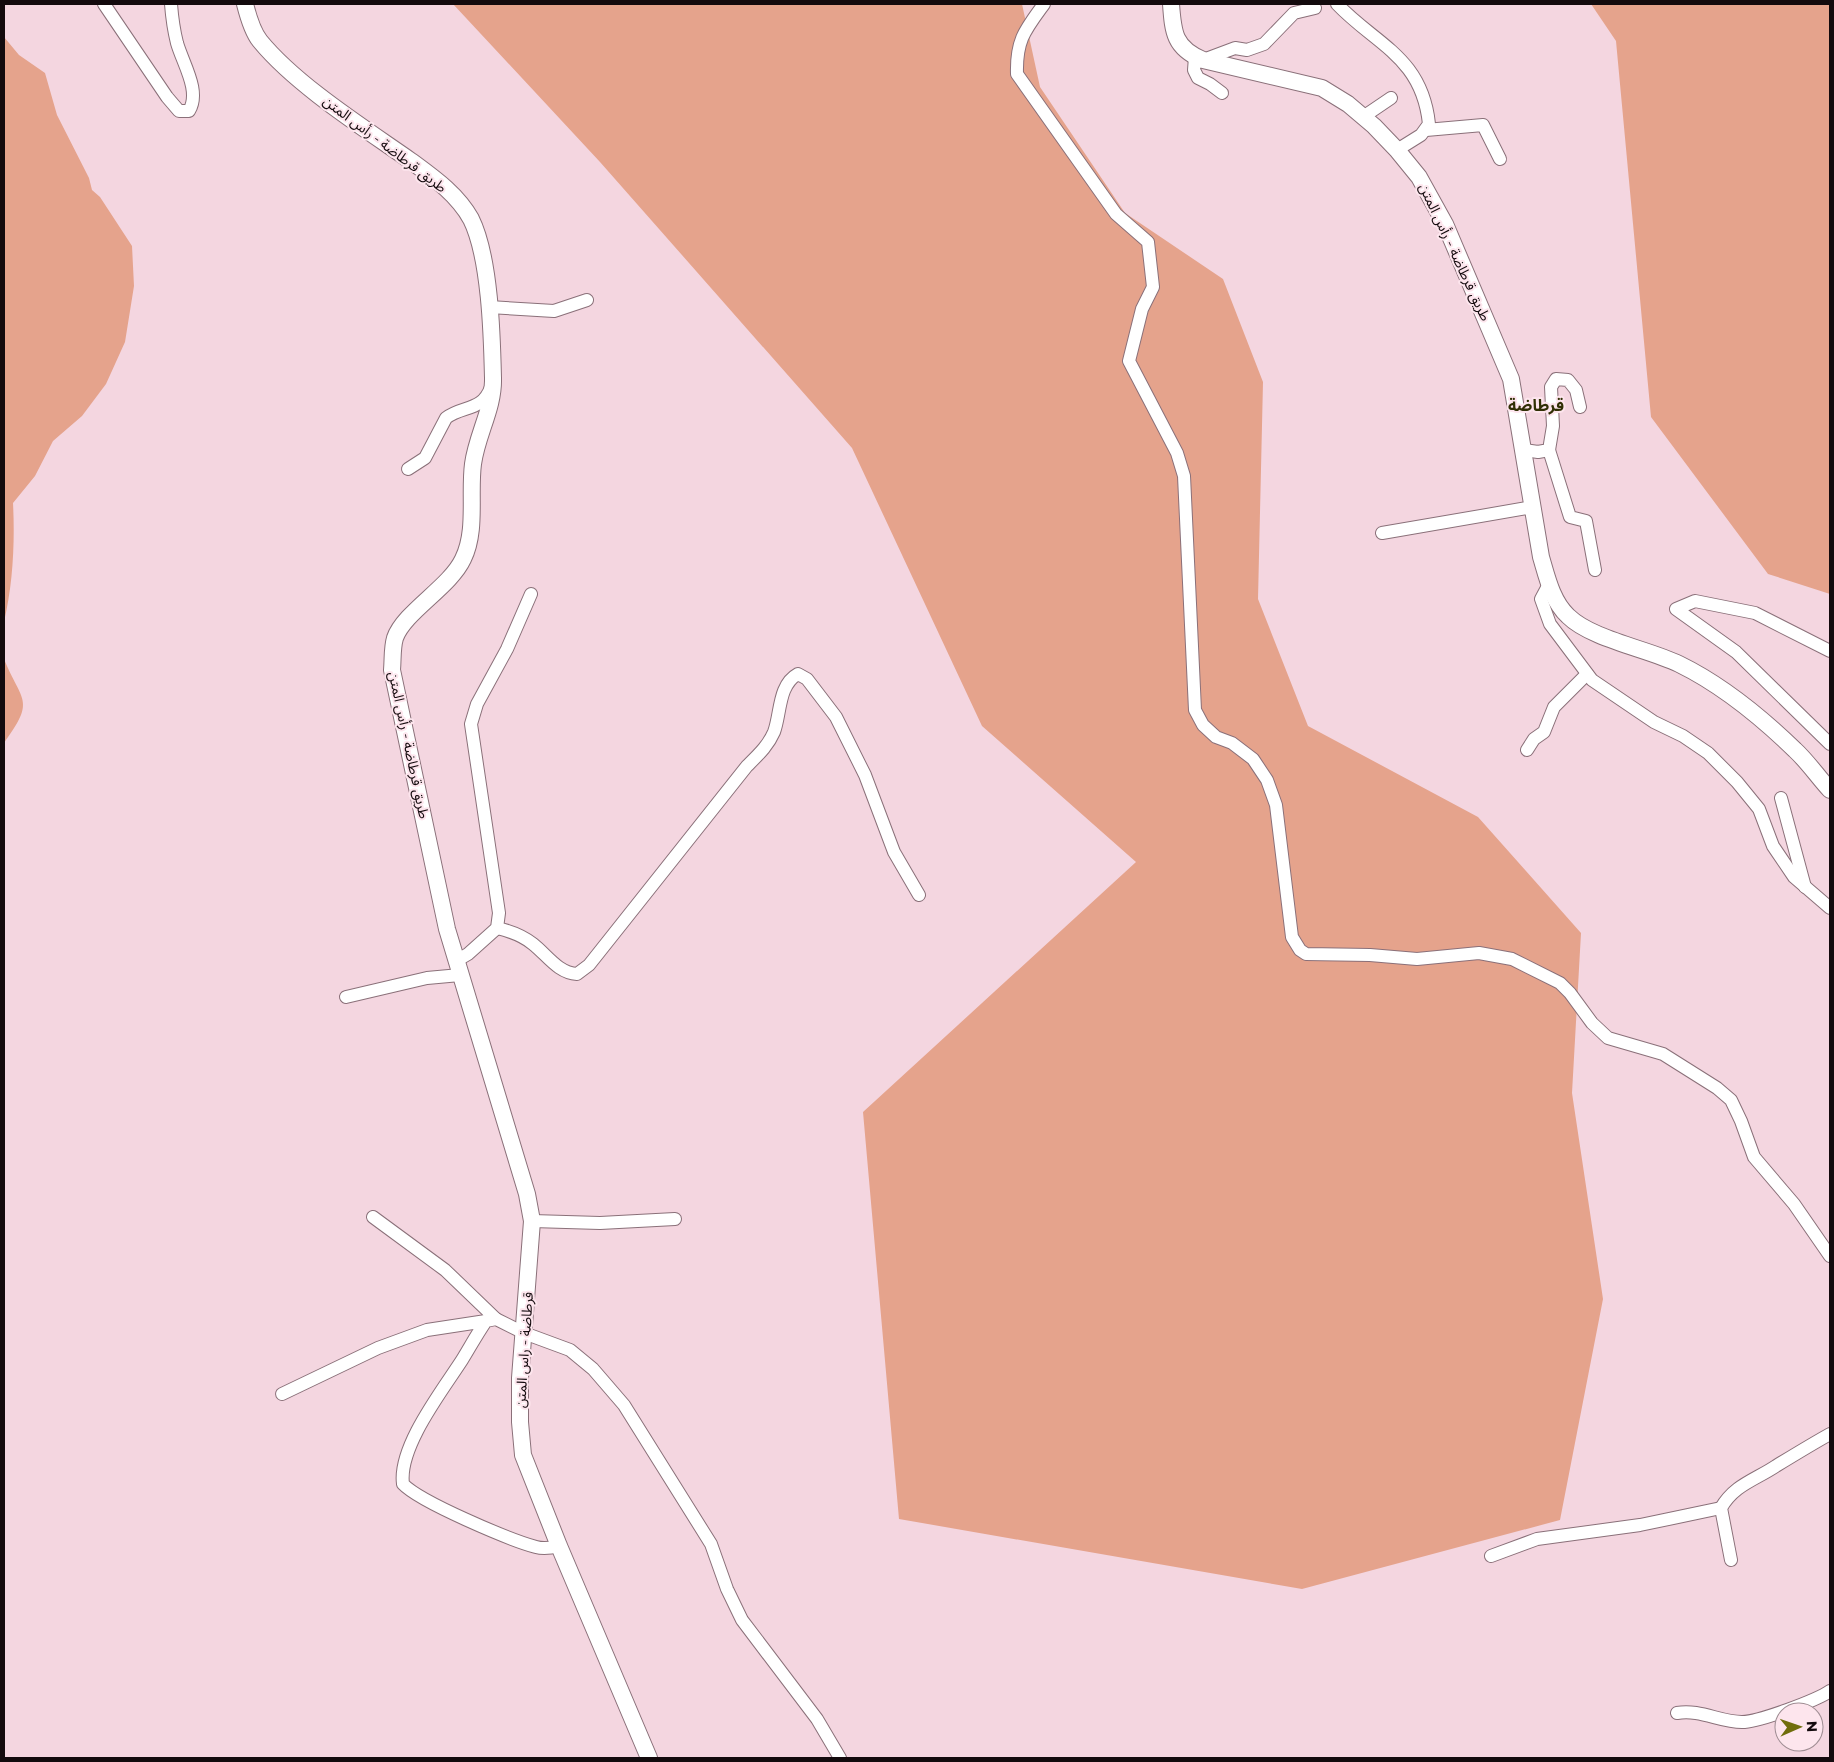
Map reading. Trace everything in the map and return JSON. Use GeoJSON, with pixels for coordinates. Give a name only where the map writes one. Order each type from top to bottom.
{"type":"FeatureCollection","features":[{"type":"Feature","properties":{"kind":"main road","name":"طريق قرطاضة - رأس المتن"},"geometry":{"type":"LineString","coordinates":[[245,4],[259,40],[287,68],[340,110],[438,182],[458,200],[472,221],[482,252],[489,307],[493,380],[492,400],[476,446],[473,465],[470,533],[464,558],[455,572],[412,616],[396,636],[393,648],[394,678],[447,929]]}},
{"type":"Feature","properties":{"kind":"main road","name":"طريق قرطاضة - رأس المتن"},"geometry":{"type":"LineString","coordinates":[[1172,6],[1174,36],[1185,51],[1199,59],[1322,88],[1348,104],[1363,117],[1397,150],[1419,177],[1445,224],[1511,379],[1541,557],[1549,584],[1559,605],[1568,616],[1588,629],[1652,652],[1681,665],[1709,681],[1744,705],[1797,752],[1830,785]]}},
{"type":"Feature","properties":{"kind":"main road","name":"قرطاضة - راس المتن"},"geometry":{"type":"LineString","coordinates":[[447,929],[527,1194],[532,1221],[520,1422],[523,1455],[559,1546],[649,1758]]}},
{"type":"Feature","properties":{"kind":"street"},"geometry":{"type":"LineString","coordinates":[[104,4],[167,97],[179,111],[189,112],[194,103],[192,88],[177,43],[171,4]]}},
{"type":"Feature","properties":{"kind":"street"},"geometry":{"type":"LineString","coordinates":[[1044,4],[1028,26],[1016,51],[1017,74],[1116,214],[1148,242],[1153,287],[1142,309],[1129,361],[1177,453],[1184,476],[1195,710],[1203,725],[1216,737],[1232,743],[1252,759],[1267,780],[1276,805],[1292,938],[1300,950],[1306,954],[1370,955],[1417,959],[1479,953],[1512,959],[1560,983],[1570,993],[1592,1023],[1608,1038],[1663,1054],[1717,1088],[1730,1100],[1742,1121],[1754,1157],[1794,1204],[1830,1256]]}},
{"type":"Feature","properties":{"kind":"street"},"geometry":{"type":"LineString","coordinates":[[1337,4],[1387,45],[1410,71],[1426,105],[1429,124],[1426,130],[1397,150]]}},
{"type":"Feature","properties":{"kind":"street"},"geometry":{"type":"LineString","coordinates":[[1222,93],[1198,78],[1194,70],[1199,59],[1236,48],[1247,50],[1264,44],[1294,13],[1315,8]]}},
{"type":"Feature","properties":{"kind":"street"},"geometry":{"type":"LineString","coordinates":[[1363,117],[1391,98]]}},
{"type":"Feature","properties":{"kind":"street"},"geometry":{"type":"LineString","coordinates":[[1426,130],[1483,125],[1500,159]]}},
{"type":"Feature","properties":{"kind":"street"},"geometry":{"type":"LineString","coordinates":[[489,307],[554,311],[587,300]]}},
{"type":"Feature","properties":{"kind":"street"},"geometry":{"type":"LineString","coordinates":[[1580,407],[1576,390],[1568,380],[1556,379],[1551,387],[1553,417],[1549,450],[1570,516],[1586,521],[1595,570]]}},
{"type":"Feature","properties":{"kind":"street"},"geometry":{"type":"LineString","coordinates":[[408,469],[425,458],[446,418],[451,414],[470,409],[481,402],[489,392],[493,380]]}},
{"type":"Feature","properties":{"kind":"street"},"geometry":{"type":"LineString","coordinates":[[1524,450],[1538,452],[1549,450]]}},
{"type":"Feature","properties":{"kind":"street"},"geometry":{"type":"LineString","coordinates":[[1382,533],[1532,507]]}},
{"type":"Feature","properties":{"kind":"street"},"geometry":{"type":"LineString","coordinates":[[1549,584],[1541,599],[1550,624],[1592,680],[1646,717],[1683,736],[1708,753],[1737,782],[1759,809],[1772,846],[1794,877],[1830,908]]}},
{"type":"Feature","properties":{"kind":"street"},"geometry":{"type":"LineString","coordinates":[[346,997],[427,978],[458,968],[468,954],[497,928],[498,912],[471,724],[477,704],[507,649],[530,594]]}},
{"type":"Feature","properties":{"kind":"street"},"geometry":{"type":"LineString","coordinates":[[1830,651],[1755,613],[1695,601],[1676,609],[1736,652],[1830,744]]}},
{"type":"Feature","properties":{"kind":"street"},"geometry":{"type":"LineString","coordinates":[[497,928],[513,931],[532,943],[567,973],[577,974],[589,965],[747,766],[763,750],[774,731],[784,689],[791,678],[798,674],[807,679],[836,717],[865,776],[894,852],[919,895]]}},
{"type":"Feature","properties":{"kind":"street"},"geometry":{"type":"LineString","coordinates":[[1527,750],[1534,739],[1544,732],[1554,707],[1587,674]]}},
{"type":"Feature","properties":{"kind":"street"},"geometry":{"type":"LineString","coordinates":[[1781,798],[1805,887]]}},
{"type":"Feature","properties":{"kind":"street"},"geometry":{"type":"LineString","coordinates":[[373,1218],[445,1270],[491,1320],[570,1350],[593,1369],[624,1405],[711,1544],[727,1589],[742,1620],[817,1719],[840,1758]]}},
{"type":"Feature","properties":{"kind":"street"},"geometry":{"type":"LineString","coordinates":[[532,1221],[600,1224],[675,1219]]}},
{"type":"Feature","properties":{"kind":"street"},"geometry":{"type":"LineString","coordinates":[[282,1394],[378,1348],[427,1330],[491,1320]]}},
{"type":"Feature","properties":{"kind":"street"},"geometry":{"type":"LineString","coordinates":[[491,1320],[423,1418],[402,1476],[404,1484],[421,1497],[537,1548],[559,1546]]}},
{"type":"Feature","properties":{"kind":"street"},"geometry":{"type":"LineString","coordinates":[[1731,1560],[1721,1508],[1728,1495],[1744,1483],[1774,1468],[1830,1434]]}},
{"type":"Feature","properties":{"kind":"street"},"geometry":{"type":"LineString","coordinates":[[1491,1556],[1537,1539],[1640,1525],[1721,1508]]}},
{"type":"Feature","properties":{"kind":"street"},"geometry":{"type":"LineString","coordinates":[[1677,1713],[1688,1711],[1742,1722],[1760,1719],[1830,1691]]}},
{"type":"Feature","properties":{"kind":"shaded area"},"geometry":{"type":"Polygon","coordinates":[[[453,4],[1022,4],[1040,87],[1125,213],[1223,279],[1263,382],[1258,599],[1308,726],[1478,817],[1581,933],[1572,1093],[1603,1299],[1560,1520],[1302,1589],[899,1519],[863,1112],[1136,862],[982,726],[852,448],[600,162],[453,4]]]}},
{"type":"Feature","properties":{"kind":"shaded area"},"geometry":{"type":"Polygon","coordinates":[[[1591,4],[1830,4],[1830,594],[1768,574],[1651,417],[1616,41],[1591,4]]]}},
{"type":"Feature","properties":{"kind":"shaded area"},"geometry":{"type":"Polygon","coordinates":[[[4,37],[19,55],[45,73],[57,115],[89,178],[92,190],[100,197],[132,246],[134,286],[125,342],[106,384],[82,416],[53,441],[35,476],[13,503],[13,563],[4,622],[4,37]]]}},
{"type":"Feature","properties":{"kind":"shaded area"},"geometry":{"type":"Polygon","coordinates":[[[4,659],[20,693],[23,709],[14,729],[4,743],[4,659]]]}},
{"type":"Feature","properties":{"kind":"district","name":"قرطاضة"},"geometry":{"type":"Point","coordinates":[1536,405]}}]}
